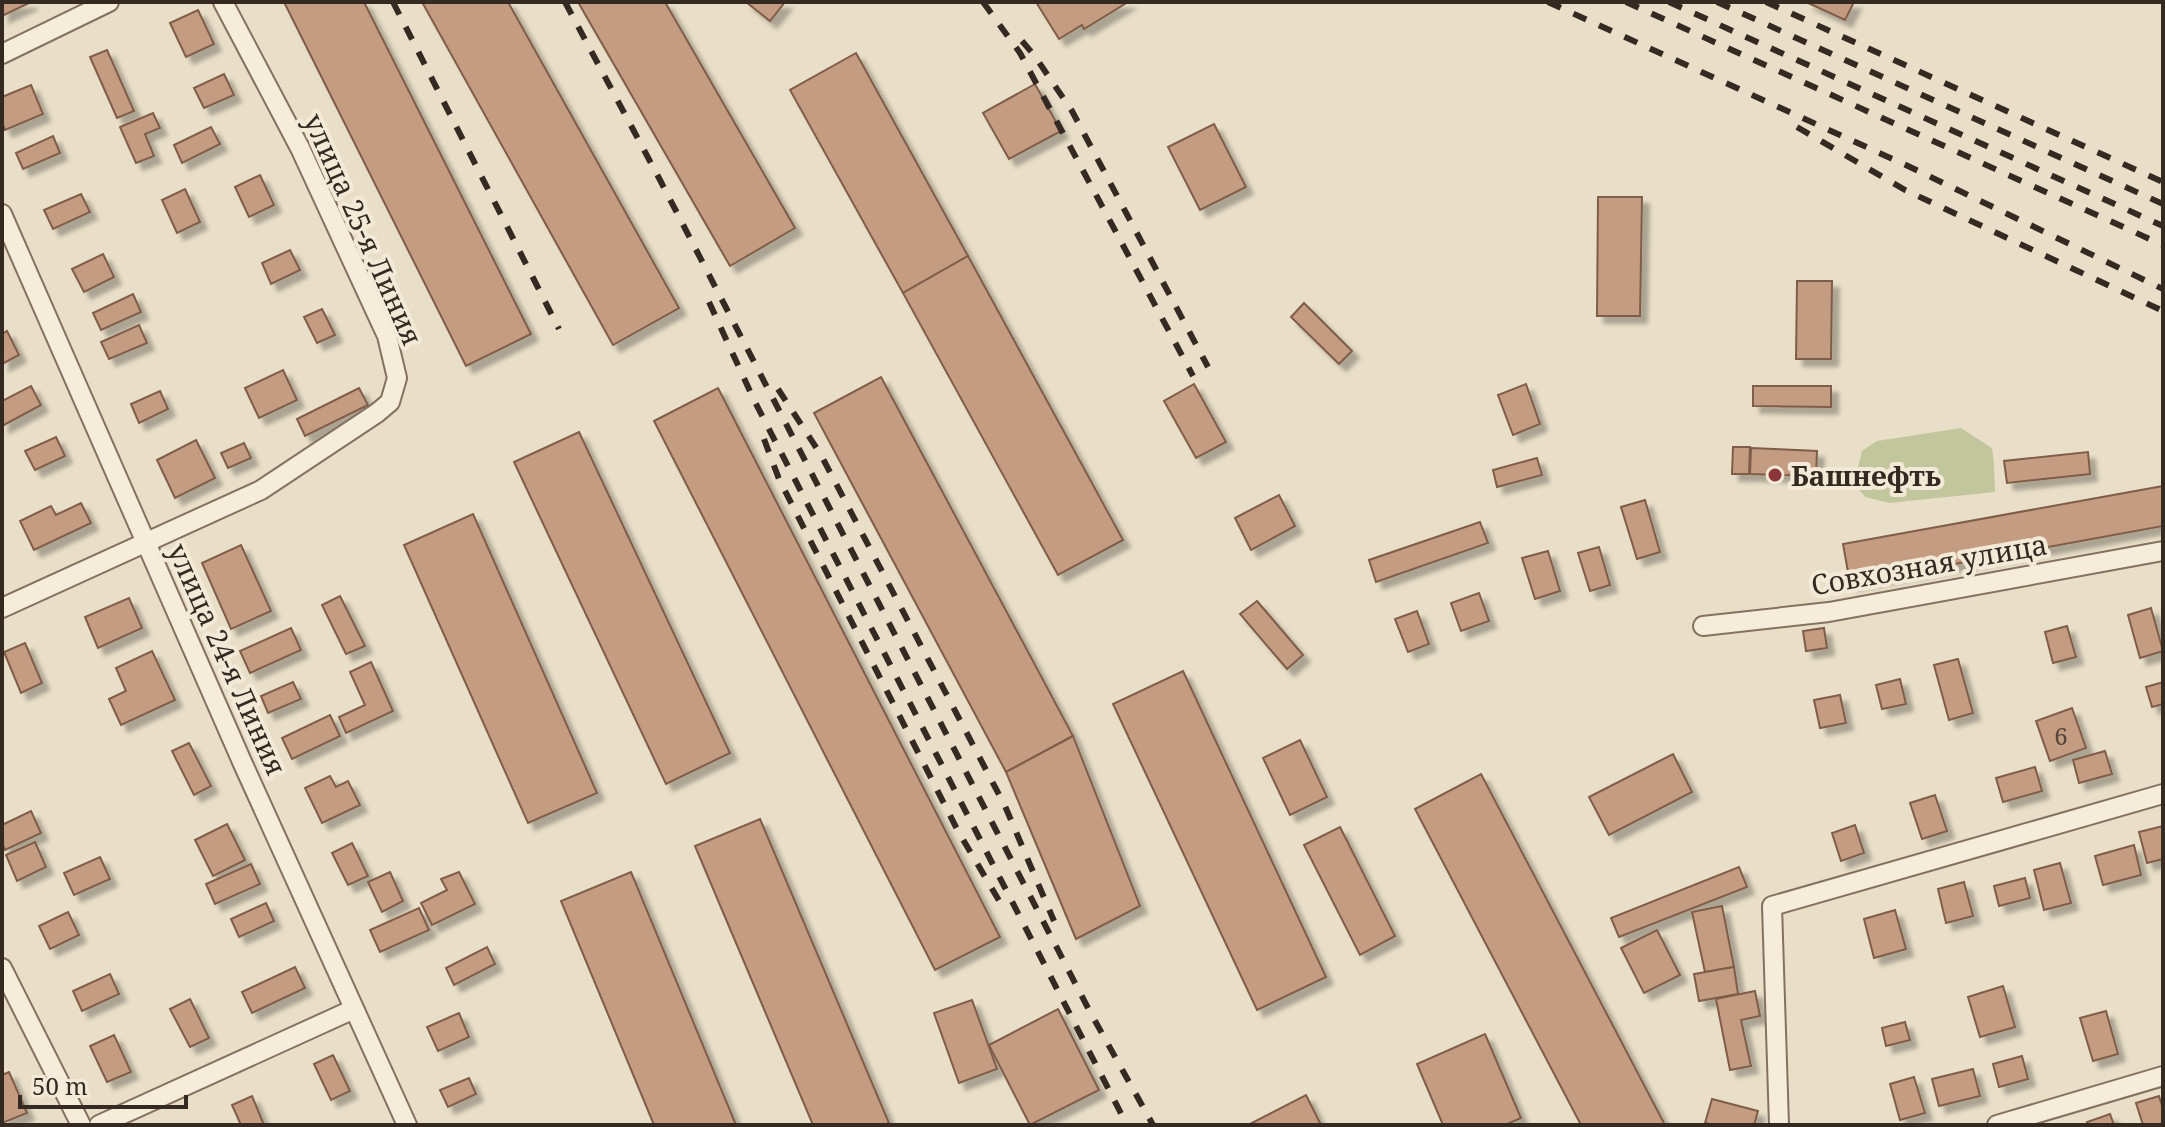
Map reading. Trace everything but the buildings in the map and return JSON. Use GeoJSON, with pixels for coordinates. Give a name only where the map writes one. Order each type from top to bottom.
{"type":"FeatureCollection","features":[{"type":"Feature","properties":{"kind":"street"},"geometry":{"type":"LineString","coordinates":[[2,54],[109,2]]}},
{"type":"Feature","properties":{"kind":"street","name":"улица 25-я Линия"},"geometry":{"type":"LineString","coordinates":[[2,608],[261,490],[390,402],[397,378],[387,336],[300,148],[223,2]]}},
{"type":"Feature","properties":{"kind":"street","name":"улица 24-я Линия"},"geometry":{"type":"LineString","coordinates":[[2,214],[237,750],[407,1125]]}},
{"type":"Feature","properties":{"kind":"street","name":"Совхозная улица"},"geometry":{"type":"LineString","coordinates":[[1703,626],[1829,612],[2163,551]]}},
{"type":"Feature","properties":{"kind":"street"},"geometry":{"type":"LineString","coordinates":[[1779,1125],[1772,906],[2163,794]]}},
{"type":"Feature","properties":{"kind":"street"},"geometry":{"type":"LineString","coordinates":[[2,968],[81,1125]]}},
{"type":"Feature","properties":{"kind":"street"},"geometry":{"type":"LineString","coordinates":[[99,1125],[354,1009]]}},
{"type":"Feature","properties":{"kind":"street"},"geometry":{"type":"LineString","coordinates":[[1997,1125],[2163,1076]]}},
{"type":"Feature","properties":{"kind":"green space"},"geometry":{"type":"Polygon","coordinates":[[[1961,428],[1992,448],[1995,492],[1889,503],[1865,497],[1854,483],[1862,451],[1877,441],[1961,428]]]}},
{"type":"Feature","properties":{"kind":"railway"},"geometry":{"type":"LineString","coordinates":[[393,2],[559,329]]}},
{"type":"Feature","properties":{"kind":"railway"},"geometry":{"type":"LineString","coordinates":[[565,2],[1089,1010],[1153,1125]]}},
{"type":"Feature","properties":{"kind":"railway"},"geometry":{"type":"LineString","coordinates":[[983,2],[1020,53],[1193,376]]}},
{"type":"Feature","properties":{"kind":"railway"},"geometry":{"type":"LineString","coordinates":[[1548,2],[1908,166],[2163,289]]}},
{"type":"Feature","properties":{"kind":"railway"},"geometry":{"type":"LineString","coordinates":[[1626,2],[2163,245]]}},
{"type":"Feature","properties":{"kind":"railway"},"geometry":{"type":"LineString","coordinates":[[1669,2],[2163,226]]}},
{"type":"Feature","properties":{"kind":"railway"},"geometry":{"type":"LineString","coordinates":[[1717,2],[2163,204]]}},
{"type":"Feature","properties":{"kind":"railway"},"geometry":{"type":"LineString","coordinates":[[1766,2],[2163,182]]}},
{"type":"Feature","properties":{"kind":"railway"},"geometry":{"type":"LineString","coordinates":[[1022,41],[1072,111],[1208,367]]}},
{"type":"Feature","properties":{"kind":"railway"},"geometry":{"type":"LineString","coordinates":[[1797,127],[1905,190],[2163,311]]}},
{"type":"Feature","properties":{"kind":"railway"},"geometry":{"type":"LineString","coordinates":[[709,302],[754,400],[1127,1125]]}},
{"type":"Feature","properties":{"kind":"railway"},"geometry":{"type":"LineString","coordinates":[[778,389],[821,455],[1005,806],[1054,921]]}},
{"type":"Feature","properties":{"kind":"railway"},"geometry":{"type":"LineString","coordinates":[[764,439],[779,479],[958,831],[1004,909]]}},
{"type":"Feature","properties":{"kind":"place","name":"Башнефть"},"geometry":{"type":"Point","coordinates":[1775,475]}}]}
